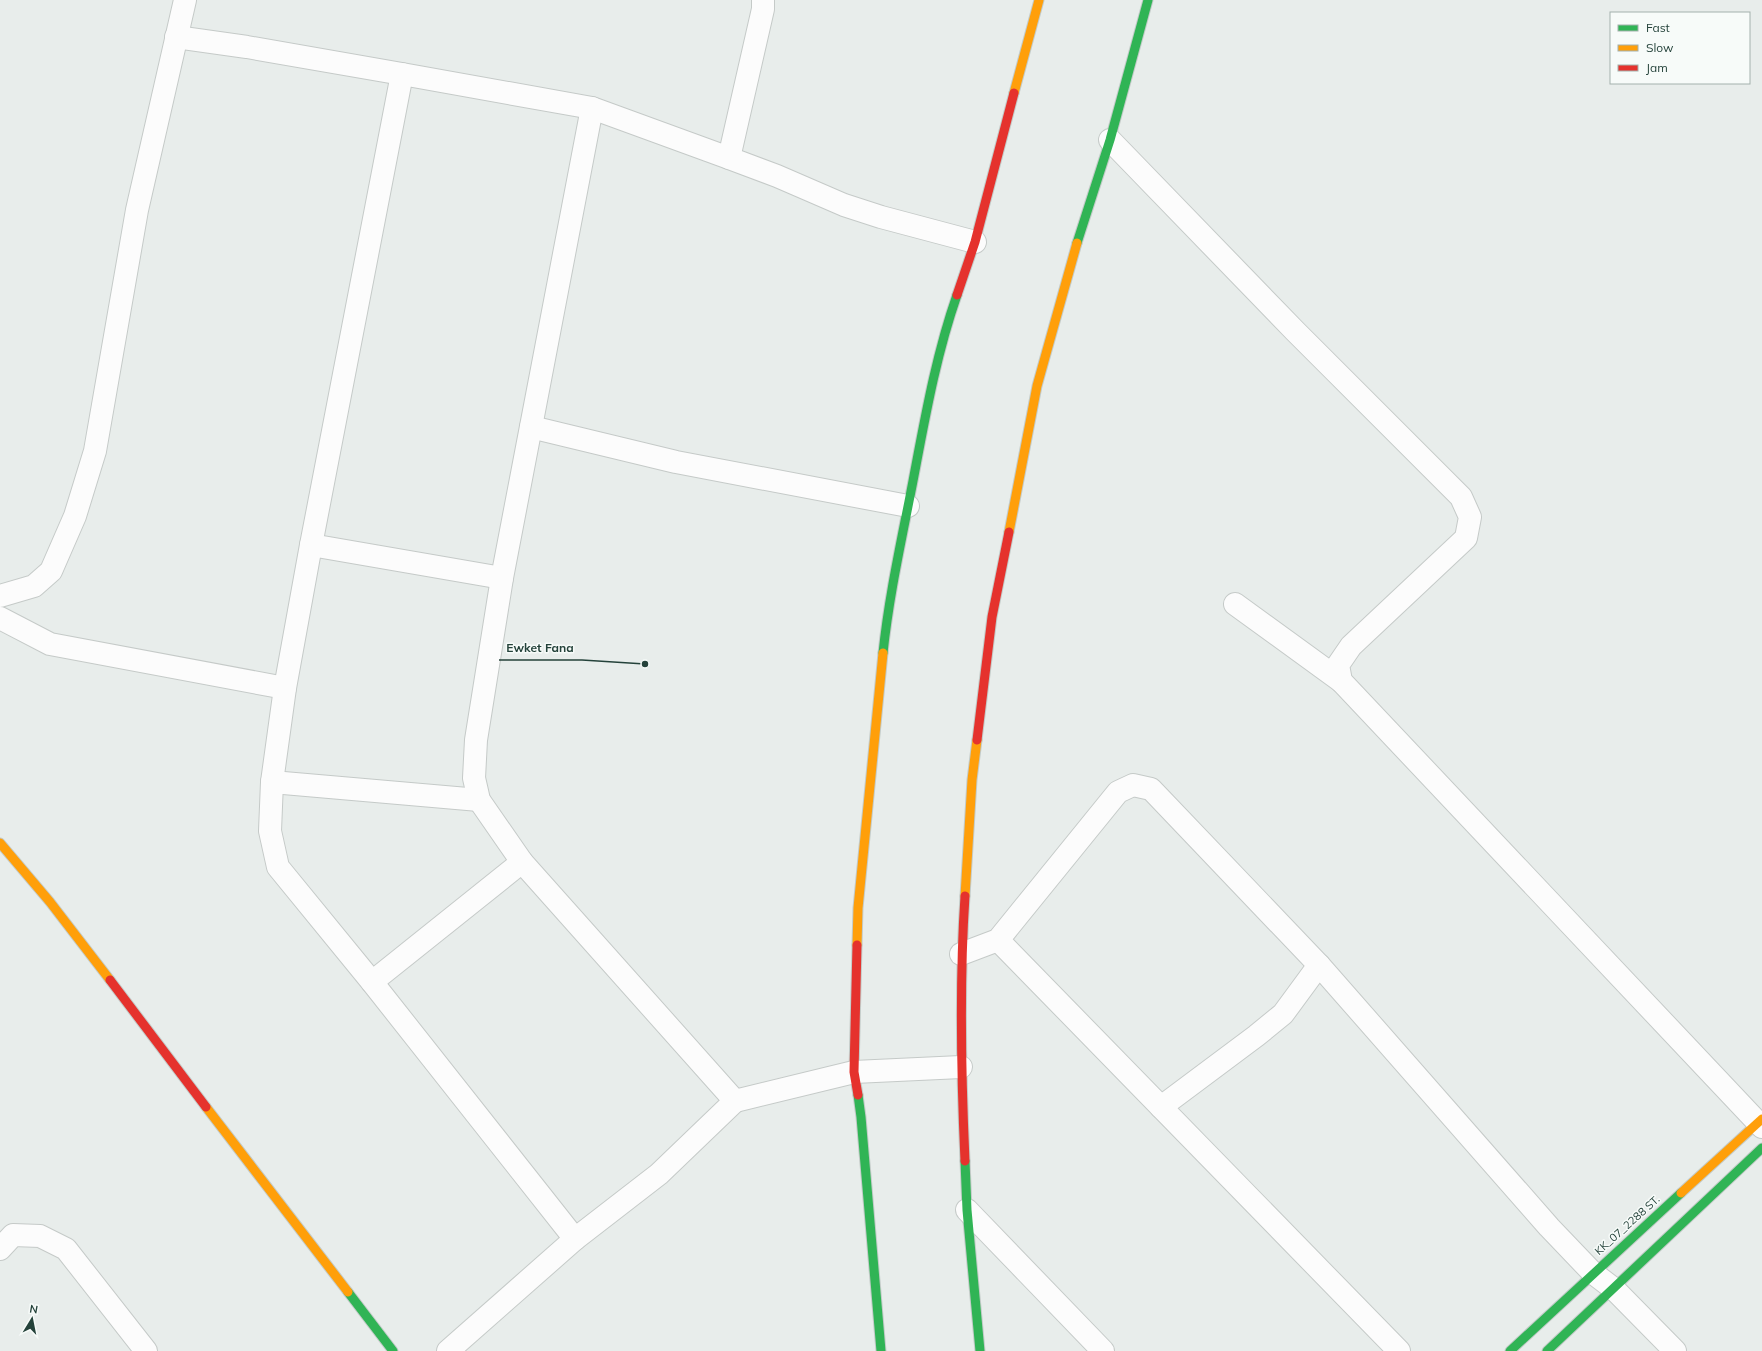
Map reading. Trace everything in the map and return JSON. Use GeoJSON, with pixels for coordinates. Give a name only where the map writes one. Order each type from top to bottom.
{"type":"FeatureCollection","features":[{"type":"Feature","properties":{"kind":"main road"},"geometry":{"type":"LineString","coordinates":[[881,1351],[861,1117],[854,1072],[858,900],[887,612],[929,400],[948,320],[975,242],[1039,0]]}},
{"type":"Feature","properties":{"kind":"main road"},"geometry":{"type":"LineString","coordinates":[[980,1351],[967,1210],[961,1067],[961,954],[972,780],[992,617],[1037,386],[1069,267],[1110,140],[1148,0]]}},
{"type":"Feature","properties":{"kind":"main road"},"geometry":{"type":"LineString","coordinates":[[0,842],[50,902],[393,1351]]}},
{"type":"Feature","properties":{"kind":"main road","name":"KK_07_2288 ST."},"geometry":{"type":"LineString","coordinates":[[1510,1351],[1593,1273],[1760,1123]]}},
{"type":"Feature","properties":{"kind":"main road"},"geometry":{"type":"LineString","coordinates":[[1547,1351],[1762,1148]]}},
{"type":"Feature","properties":{"kind":"street"},"geometry":{"type":"LineString","coordinates":[[0,596],[34,586],[51,571],[76,516],[95,451],[137,210],[185,0]]}},
{"type":"Feature","properties":{"kind":"street"},"geometry":{"type":"LineString","coordinates":[[729,158],[763,9],[763,0]]}},
{"type":"Feature","properties":{"kind":"street"},"geometry":{"type":"LineString","coordinates":[[176,37],[247,47],[592,108],[777,176],[844,205],[881,217],[975,242]]}},
{"type":"Feature","properties":{"kind":"street"},"geometry":{"type":"LineString","coordinates":[[402,74],[310,545],[285,688],[272,782],[270,831],[278,867],[372,982],[575,1239]]}},
{"type":"Feature","properties":{"kind":"street"},"geometry":{"type":"LineString","coordinates":[[592,108],[502,578],[476,740],[474,778],[479,800],[522,862],[735,1101]]}},
{"type":"Feature","properties":{"kind":"street"},"geometry":{"type":"LineString","coordinates":[[1110,140],[1295,331],[1461,497],[1470,517],[1466,538],[1351,646],[1338,665],[1341,681]]}},
{"type":"Feature","properties":{"kind":"street"},"geometry":{"type":"LineString","coordinates":[[531,428],[676,462],[908,506]]}},
{"type":"Feature","properties":{"kind":"street"},"geometry":{"type":"LineString","coordinates":[[310,545],[502,578]]}},
{"type":"Feature","properties":{"kind":"street"},"geometry":{"type":"LineString","coordinates":[[1235,604],[1341,681],[1760,1123]]}},
{"type":"Feature","properties":{"kind":"street"},"geometry":{"type":"LineString","coordinates":[[0,618],[50,644],[285,688]]}},
{"type":"Feature","properties":{"kind":"street"},"geometry":{"type":"LineString","coordinates":[[272,782],[479,800]]}},
{"type":"Feature","properties":{"kind":"street"},"geometry":{"type":"LineString","coordinates":[[961,954],[998,940],[1118,792],[1133,785],[1151,789],[1319,965],[1549,1227],[1593,1273],[1614,1289],[1675,1351]]}},
{"type":"Feature","properties":{"kind":"street"},"geometry":{"type":"LineString","coordinates":[[372,982],[522,862]]}},
{"type":"Feature","properties":{"kind":"street"},"geometry":{"type":"LineString","coordinates":[[998,940],[1399,1351]]}},
{"type":"Feature","properties":{"kind":"street"},"geometry":{"type":"LineString","coordinates":[[1161,1107],[1283,1014],[1319,965]]}},
{"type":"Feature","properties":{"kind":"street"},"geometry":{"type":"LineString","coordinates":[[448,1351],[575,1239],[659,1174],[735,1101],[854,1072],[961,1067]]}},
{"type":"Feature","properties":{"kind":"street"},"geometry":{"type":"LineString","coordinates":[[967,1210],[1103,1351]]}},
{"type":"Feature","properties":{"kind":"street"},"geometry":{"type":"LineString","coordinates":[[0,1249],[13,1235],[40,1236],[66,1249],[146,1351]]}},
{"type":"Feature","properties":{"kind":"traffic: fast"},"geometry":{"type":"LineString","coordinates":[[1077,243],[1110,140],[1148,0]]}},
{"type":"Feature","properties":{"kind":"traffic: fast"},"geometry":{"type":"LineString","coordinates":[[883,653],[892,588],[927,410],[937,364],[957,295]]}},
{"type":"Feature","properties":{"kind":"traffic: fast"},"geometry":{"type":"LineString","coordinates":[[858,1095],[881,1351]]}},
{"type":"Feature","properties":{"kind":"traffic: fast"},"geometry":{"type":"LineString","coordinates":[[1547,1351],[1762,1148]]}},
{"type":"Feature","properties":{"kind":"traffic: fast"},"geometry":{"type":"LineString","coordinates":[[965,1161],[967,1210],[980,1351]]}},
{"type":"Feature","properties":{"kind":"traffic: fast"},"geometry":{"type":"LineString","coordinates":[[1510,1351],[1681,1193]]}},
{"type":"Feature","properties":{"kind":"traffic: fast"},"geometry":{"type":"LineString","coordinates":[[348,1292],[393,1351]]}},
{"type":"Feature","properties":{"kind":"traffic: slow"},"geometry":{"type":"LineString","coordinates":[[1014,93],[1039,0]]}},
{"type":"Feature","properties":{"kind":"traffic: slow"},"geometry":{"type":"LineString","coordinates":[[1009,532],[1037,386],[1077,243]]}},
{"type":"Feature","properties":{"kind":"traffic: slow"},"geometry":{"type":"LineString","coordinates":[[857,945],[858,908],[883,653]]}},
{"type":"Feature","properties":{"kind":"traffic: slow"},"geometry":{"type":"LineString","coordinates":[[965,896],[972,780],[977,740]]}},
{"type":"Feature","properties":{"kind":"traffic: slow"},"geometry":{"type":"LineString","coordinates":[[0,843],[50,902],[110,980]]}},
{"type":"Feature","properties":{"kind":"traffic: slow"},"geometry":{"type":"LineString","coordinates":[[206,1107],[348,1292]]}},
{"type":"Feature","properties":{"kind":"traffic: slow"},"geometry":{"type":"LineString","coordinates":[[1681,1193],[1762,1119]]}},
{"type":"Feature","properties":{"kind":"traffic: jam"},"geometry":{"type":"LineString","coordinates":[[957,295],[975,242],[1014,93]]}},
{"type":"Feature","properties":{"kind":"traffic: jam"},"geometry":{"type":"LineString","coordinates":[[977,740],[992,617],[1009,532]]}},
{"type":"Feature","properties":{"kind":"traffic: jam"},"geometry":{"type":"LineString","coordinates":[[965,896],[961,1029],[965,1161]]}},
{"type":"Feature","properties":{"kind":"traffic: jam"},"geometry":{"type":"LineString","coordinates":[[857,945],[854,1072],[858,1095]]}},
{"type":"Feature","properties":{"kind":"traffic: jam"},"geometry":{"type":"LineString","coordinates":[[110,980],[206,1107]]}},
{"type":"Feature","properties":{"kind":"place","name":"Ewket Fana"},"geometry":{"type":"Point","coordinates":[645,664]}}]}
